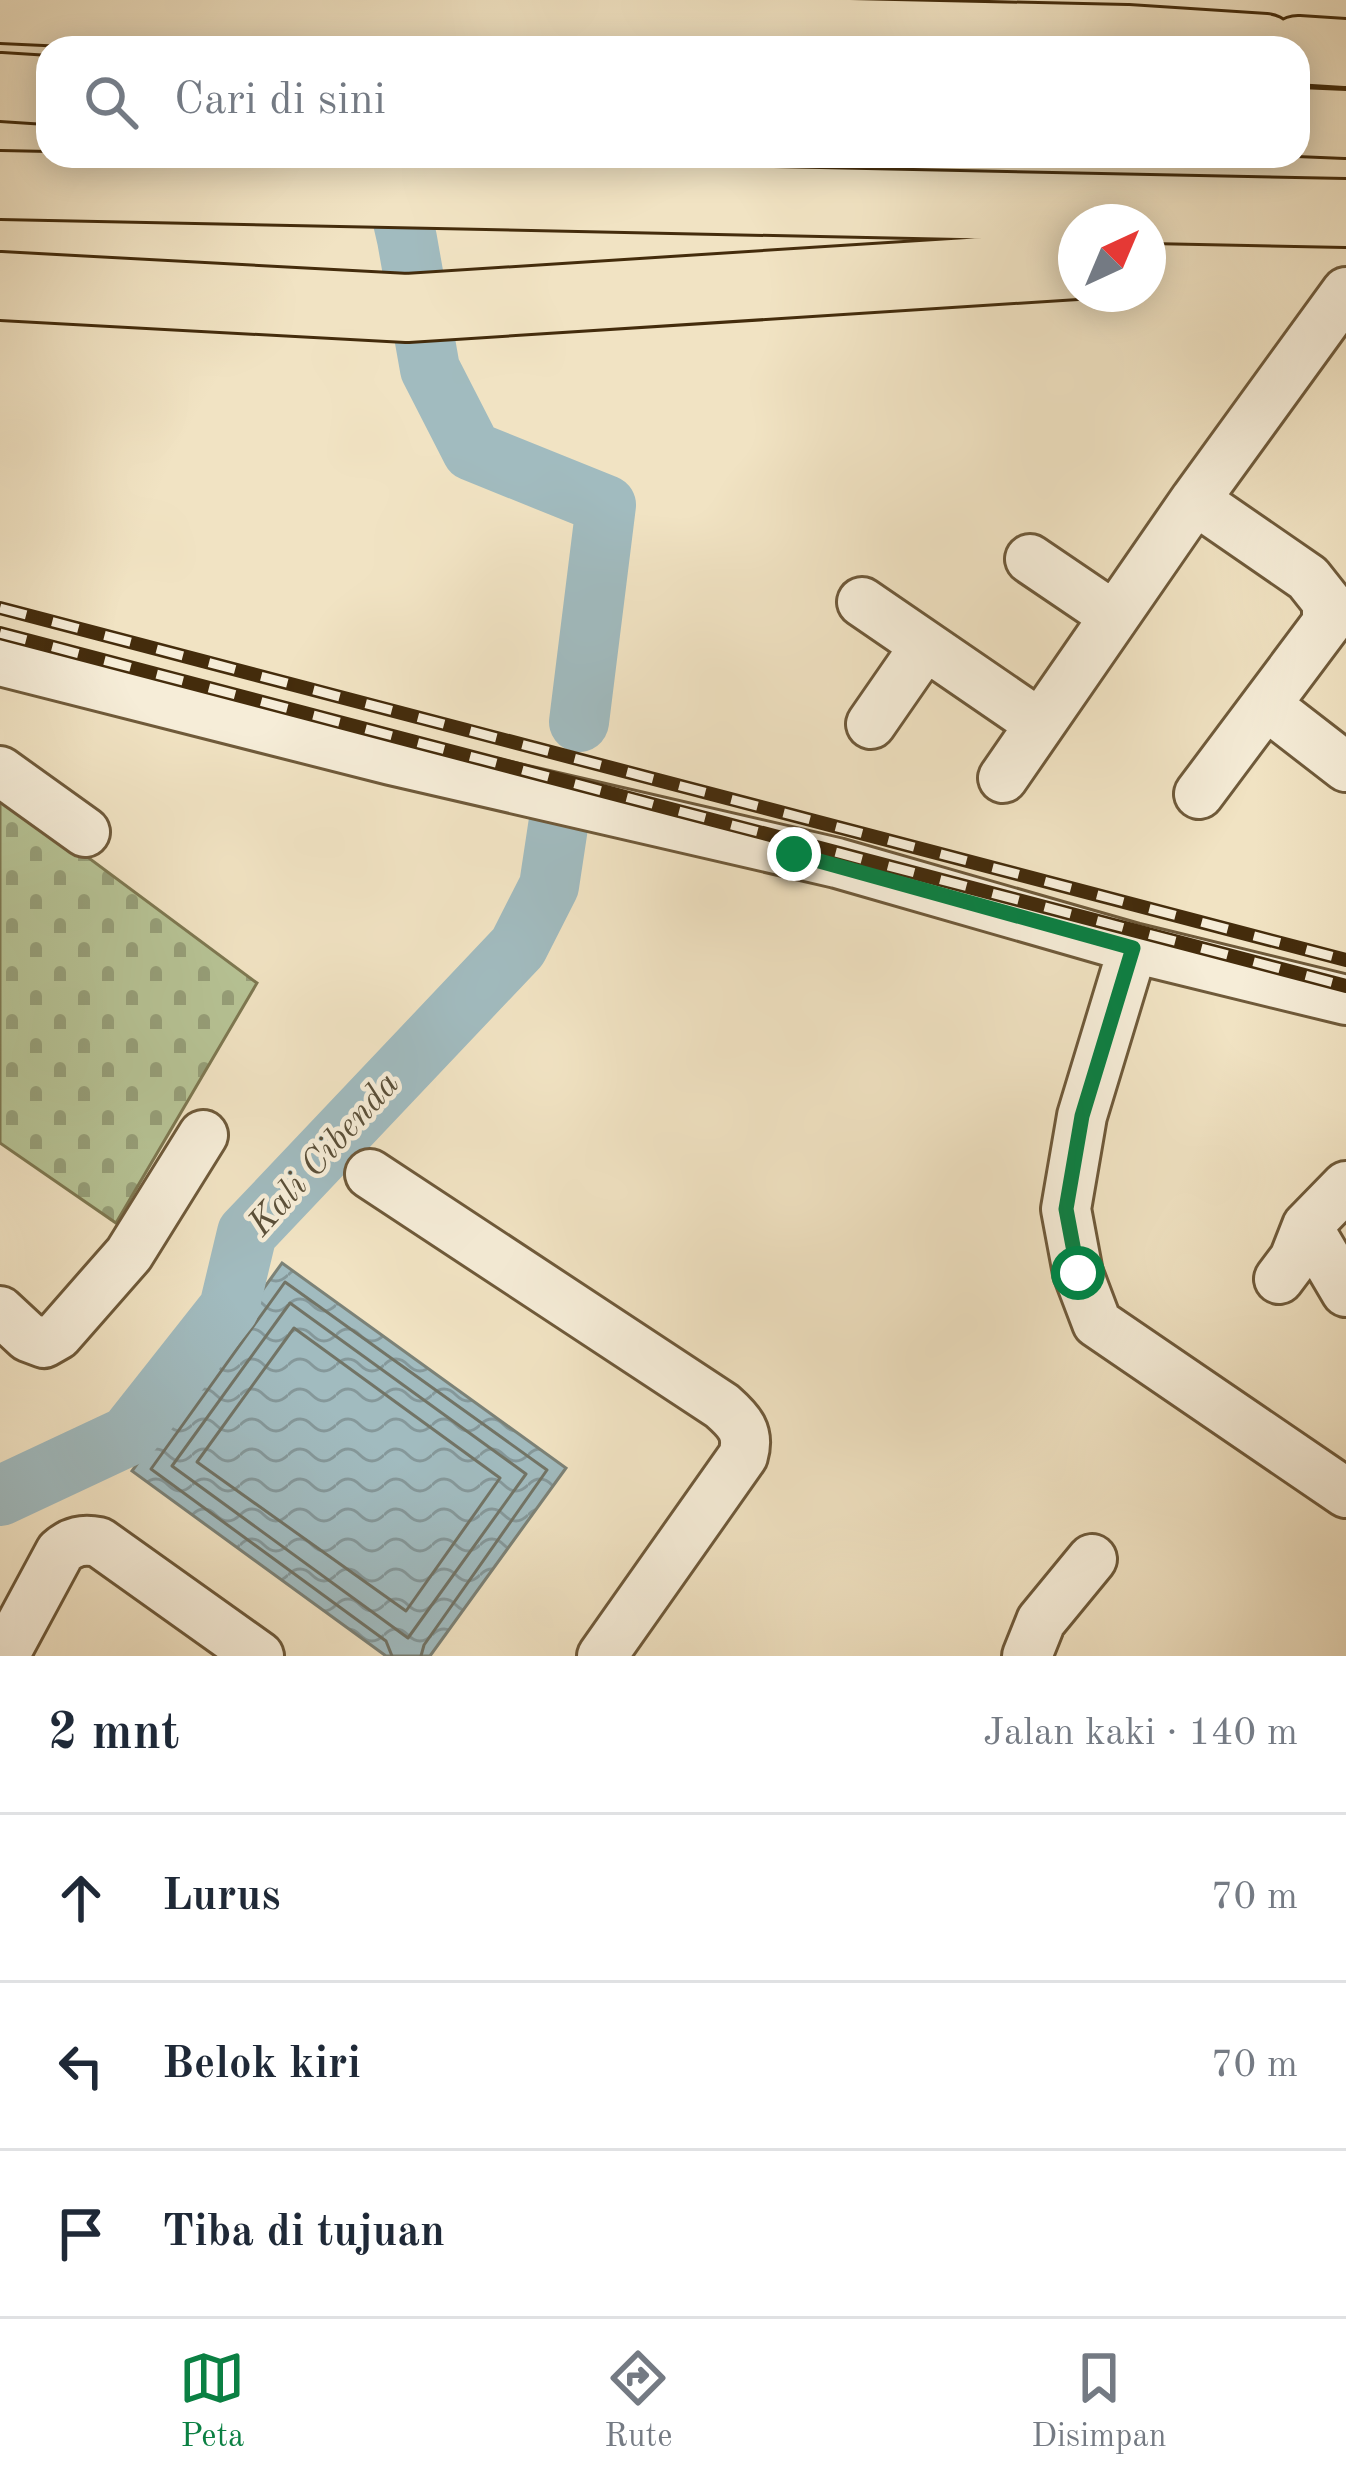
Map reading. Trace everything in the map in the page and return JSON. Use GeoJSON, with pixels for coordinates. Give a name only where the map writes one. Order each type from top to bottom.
{"type":"FeatureCollection","features":[{"type":"Feature","properties":{"kind":"highway"},"geometry":{"type":"LineString","coordinates":[[572,0],[850,33]]}},
{"type":"Feature","properties":{"kind":"highway"},"geometry":{"type":"LineString","coordinates":[[0,9],[500,32],[988,36]]}},
{"type":"Feature","properties":{"kind":"highway"},"geometry":{"type":"LineString","coordinates":[[1310,51],[1346,53]]}},
{"type":"Feature","properties":{"kind":"highway"},"geometry":{"type":"LineString","coordinates":[[0,87],[36,89]]}},
{"type":"Feature","properties":{"kind":"highway"},"geometry":{"type":"LineString","coordinates":[[1310,122],[1346,124]]}},
{"type":"Feature","properties":{"kind":"highway"},"geometry":{"type":"LineString","coordinates":[[0,185],[1346,213]]}},
{"type":"Feature","properties":{"kind":"highway"},"geometry":{"type":"LineString","coordinates":[[1166,254],[1346,233]]}},
{"type":"Feature","properties":{"kind":"highway"},"geometry":{"type":"LineString","coordinates":[[0,286],[407,308],[1058,266]]}},
{"type":"Feature","properties":{"kind":"street"},"geometry":{"type":"LineString","coordinates":[[1003,778],[1346,292]]}},
{"type":"Feature","properties":{"kind":"street"},"geometry":{"type":"LineString","coordinates":[[1195,500],[1308,578],[1327,602],[1327,623],[1199,794]]}},
{"type":"Feature","properties":{"kind":"street"},"geometry":{"type":"LineString","coordinates":[[1030,559],[1114,616]]}},
{"type":"Feature","properties":{"kind":"street"},"geometry":{"type":"LineString","coordinates":[[862,602],[1040,724]]}},
{"type":"Feature","properties":{"kind":"street"},"geometry":{"type":"LineString","coordinates":[[871,724],[926,646]]}},
{"type":"Feature","properties":{"kind":"street"},"geometry":{"type":"LineString","coordinates":[[0,661],[580,805],[837,863],[1133,948],[1346,1000]]}},
{"type":"Feature","properties":{"kind":"street"},"geometry":{"type":"LineString","coordinates":[[1266,704],[1346,767]]}},
{"type":"Feature","properties":{"kind":"street"},"geometry":{"type":"LineString","coordinates":[[0,771],[85,832]]}},
{"type":"Feature","properties":{"kind":"street"},"geometry":{"type":"LineString","coordinates":[[1133,948],[1082,1116],[1066,1209],[1078,1273],[1096,1323],[1346,1492]]}},
{"type":"Feature","properties":{"kind":"street"},"geometry":{"type":"LineString","coordinates":[[0,1311],[28,1337],[44,1343],[58,1335],[129,1254],[203,1135]]}},
{"type":"Feature","properties":{"kind":"street"},"geometry":{"type":"LineString","coordinates":[[370,1174],[722,1406],[741,1424],[747,1443],[743,1456],[602,1656]]}},
{"type":"Feature","properties":{"kind":"street"},"geometry":{"type":"LineString","coordinates":[[1280,1280],[1307,1226],[1346,1186]]}},
{"type":"Feature","properties":{"kind":"street"},"geometry":{"type":"LineString","coordinates":[[1307,1226],[1346,1292]]}},
{"type":"Feature","properties":{"kind":"street"},"geometry":{"type":"LineString","coordinates":[[4,1656],[60,1552],[76,1542],[99,1543],[249,1653]]}},
{"type":"Feature","properties":{"kind":"street"},"geometry":{"type":"LineString","coordinates":[[1027,1656],[1041,1621],[1092,1558]]}},
{"type":"Feature","properties":{"kind":"green space"},"geometry":{"type":"Polygon","coordinates":[[[0,792],[257,983],[116,1223],[0,1143],[0,792]]]}},
{"type":"Feature","properties":{"kind":"water"},"geometry":{"type":"Polygon","coordinates":[[[282,1263],[566,1468],[430,1656],[386,1656],[132,1471],[282,1263]]]}},
{"type":"Feature","properties":{"kind":"waterway","name":"Kali Cibenda"},"geometry":{"type":"LineString","coordinates":[[391,168],[430,369],[472,451],[606,505],[579,722]]}},
{"type":"Feature","properties":{"kind":"waterway","name":"Kali Cibenda"},"geometry":{"type":"LineString","coordinates":[[0,1496],[128,1436],[229,1308],[247,1233],[518,947],[549,886],[559,820]]}},
{"type":"Feature","properties":{"kind":"railway"},"geometry":{"type":"LineString","coordinates":[[0,608],[1346,960]]}},
{"type":"Feature","properties":{"kind":"railway"},"geometry":{"type":"LineString","coordinates":[[0,633],[1346,986]]}},
{"type":"Feature","properties":{"kind":"route"},"geometry":{"type":"LineString","coordinates":[[794,854],[1133,948],[1082,1116],[1066,1209],[1078,1273]]}}]}
